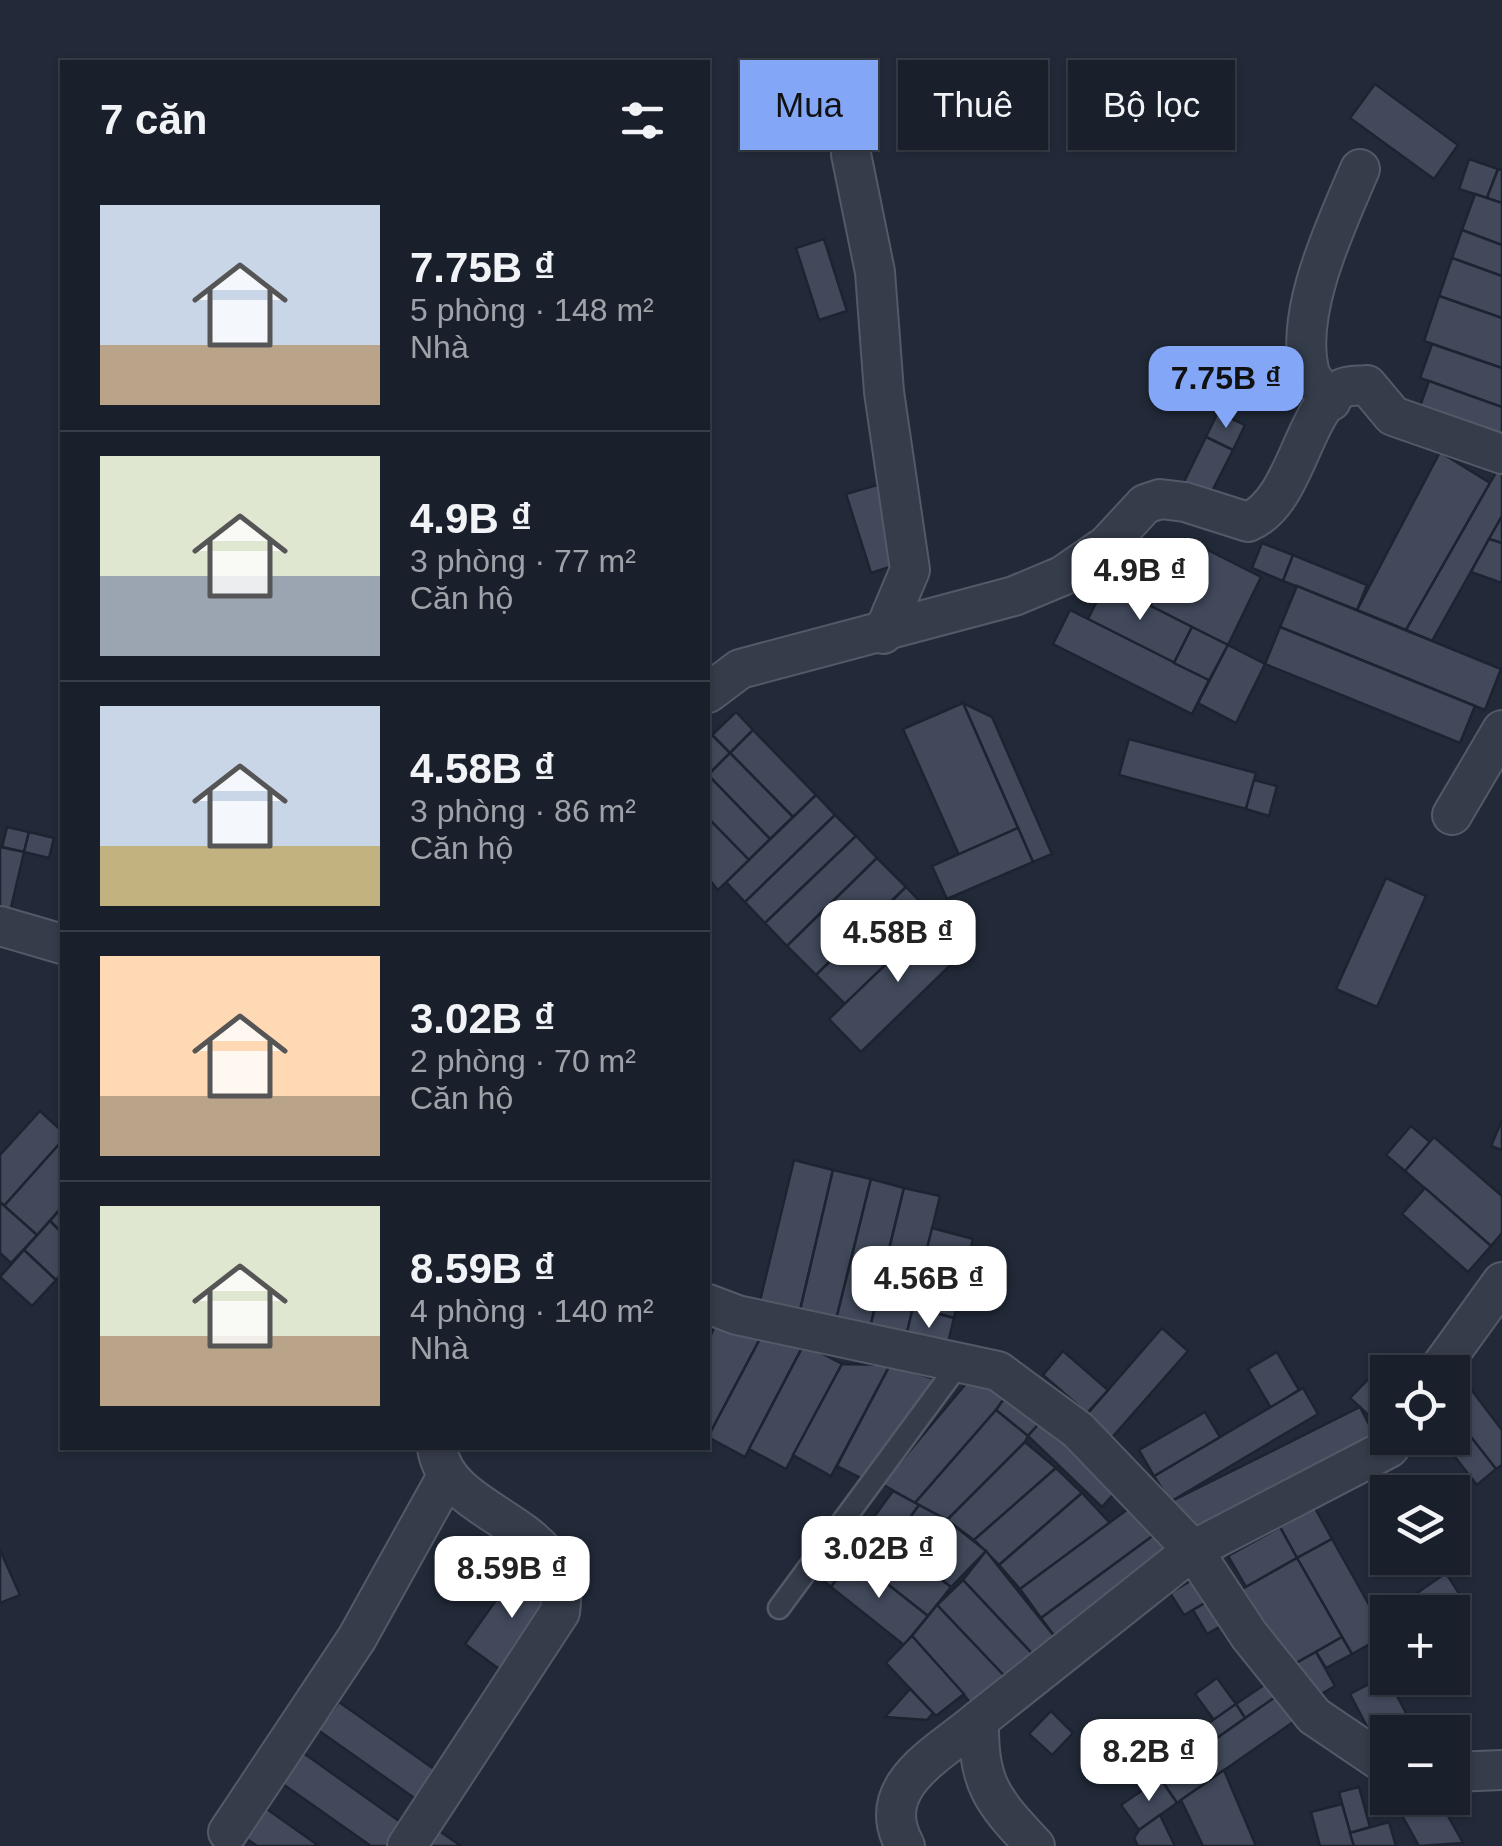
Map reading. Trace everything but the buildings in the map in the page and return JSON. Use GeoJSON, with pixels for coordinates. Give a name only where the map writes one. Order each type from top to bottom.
{"type":"FeatureCollection","features":[{"type":"Feature","properties":{"kind":"street"},"geometry":{"type":"LineString","coordinates":[[851,154],[875,272],[884,392],[910,570],[883,634]]}},
{"type":"Feature","properties":{"kind":"street"},"geometry":{"type":"LineString","coordinates":[[1331,401],[1309,372],[1308,336],[1317,278],[1360,169]]}},
{"type":"Feature","properties":{"kind":"street"},"geometry":{"type":"LineString","coordinates":[[710,690],[740,669],[883,634],[1014,596],[1062,576],[1107,545],[1144,504],[1160,499],[1186,502],[1248,522],[1257,518],[1278,496],[1331,401],[1343,388],[1367,385],[1392,416],[1502,454]]}},
{"type":"Feature","properties":{"kind":"street"},"geometry":{"type":"LineString","coordinates":[[1452,815],[1502,730]]}},
{"type":"Feature","properties":{"kind":"street"},"geometry":{"type":"LineString","coordinates":[[0,926],[60,943]]}},
{"type":"Feature","properties":{"kind":"street"},"geometry":{"type":"LineString","coordinates":[[1449,1355],[1502,1282]]}},
{"type":"Feature","properties":{"kind":"street"},"geometry":{"type":"LineString","coordinates":[[710,1305],[737,1316],[998,1372],[1078,1430],[1193,1550],[1249,1635],[1314,1716],[1370,1754]]}},
{"type":"Feature","properties":{"kind":"street"},"geometry":{"type":"LineString","coordinates":[[906,1846],[894,1825],[895,1800],[903,1785],[979,1720],[1193,1550],[1376,1455]]}},
{"type":"Feature","properties":{"kind":"street"},"geometry":{"type":"LineString","coordinates":[[228,1832],[357,1638],[442,1462],[543,1550],[564,1588],[560,1612],[407,1846]]}},
{"type":"Feature","properties":{"kind":"street"},"geometry":{"type":"LineString","coordinates":[[979,1720],[978,1765],[991,1794],[1035,1846]]}},
{"type":"Feature","properties":{"kind":"street"},"geometry":{"type":"LineString","coordinates":[[1470,1771],[1502,1770]]}},
{"type":"Feature","properties":{"kind":"lane"},"geometry":{"type":"LineString","coordinates":[[779,1608],[958,1365]]}}]}
